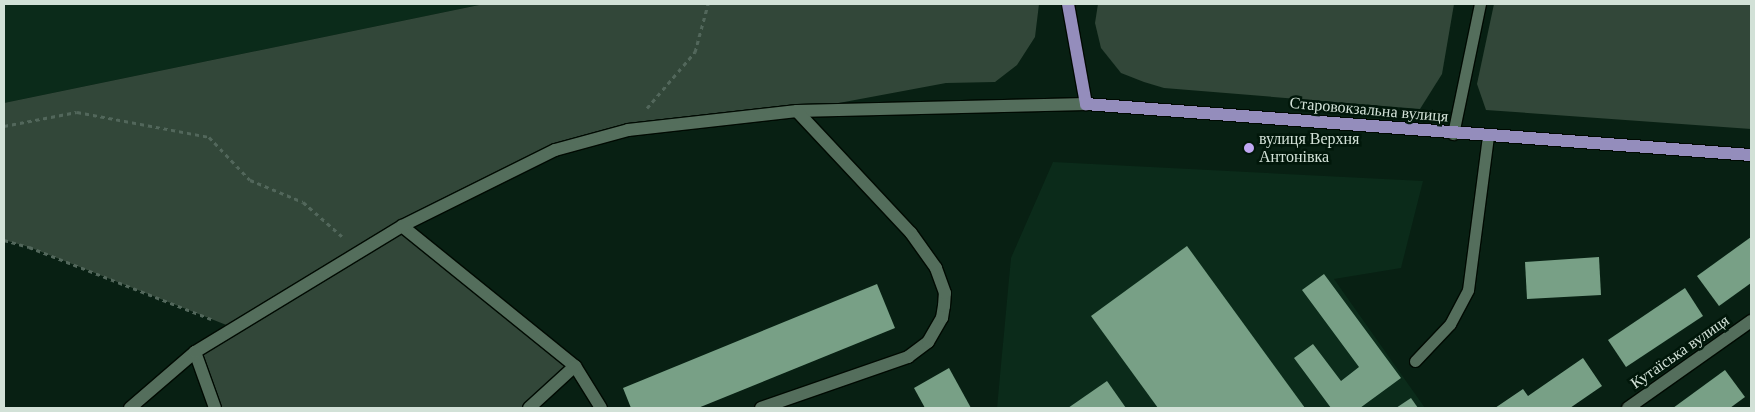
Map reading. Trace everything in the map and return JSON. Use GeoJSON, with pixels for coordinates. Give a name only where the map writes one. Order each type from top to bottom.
{"type":"FeatureCollection","features":[{"type":"Feature","properties":{"kind":"main road"},"geometry":{"type":"LineString","coordinates":[[1068,4],[1078,49],[1086,104]]}},
{"type":"Feature","properties":{"kind":"main road","name":"Старовокзальна вулиця"},"geometry":{"type":"LineString","coordinates":[[1086,104],[1751,156]]}},
{"type":"Feature","properties":{"kind":"street"},"geometry":{"type":"LineString","coordinates":[[130,408],[196,352],[359,252],[402,226],[555,150],[628,130],[796,111],[1086,104]]}},
{"type":"Feature","properties":{"kind":"street"},"geometry":{"type":"LineString","coordinates":[[761,408],[908,357],[928,342],[942,318],[944,306],[945,293],[936,268],[912,233],[796,111]]}},
{"type":"Feature","properties":{"kind":"street"},"geometry":{"type":"LineString","coordinates":[[402,226],[575,366],[601,408]]}},
{"type":"Feature","properties":{"kind":"street","name":"Кутаїська вулиця"},"geometry":{"type":"LineString","coordinates":[[1628,408],[1751,321]]}},
{"type":"Feature","properties":{"kind":"street"},"geometry":{"type":"LineString","coordinates":[[196,352],[215,408]]}},
{"type":"Feature","properties":{"kind":"street"},"geometry":{"type":"LineString","coordinates":[[529,408],[575,366]]}},
{"type":"Feature","properties":{"kind":"lane"},"geometry":{"type":"LineString","coordinates":[[1453,134],[1480,4]]}},
{"type":"Feature","properties":{"kind":"lane"},"geometry":{"type":"LineString","coordinates":[[1415,361],[1450,324],[1468,290],[1488,136]]}},
{"type":"Feature","properties":{"kind":"path"},"geometry":{"type":"LineString","coordinates":[[628,130],[695,52],[708,4]]}},
{"type":"Feature","properties":{"kind":"path"},"geometry":{"type":"LineString","coordinates":[[4,126],[77,112],[209,137],[250,180],[303,202],[359,252]]}},
{"type":"Feature","properties":{"kind":"path"},"geometry":{"type":"LineString","coordinates":[[4,240],[29,247],[235,328]]}},
{"type":"Feature","properties":{"kind":"shaded area"},"geometry":{"type":"Polygon","coordinates":[[[4,4],[484,4],[4,103],[4,4]]]}},
{"type":"Feature","properties":{"kind":"shaded area"},"geometry":{"type":"Polygon","coordinates":[[[484,4],[1039,4],[1035,37],[1017,65],[995,82],[946,83],[796,111],[628,130],[555,150],[403,225],[575,366],[529,408],[215,408],[196,352],[234,328],[29,247],[4,240],[4,103],[484,4]]]}},
{"type":"Feature","properties":{"kind":"shaded area"},"geometry":{"type":"Polygon","coordinates":[[[1098,4],[1454,4],[1442,74],[1420,109],[1164,88],[1144,82],[1121,73],[1101,48],[1095,23],[1098,4]]]}},
{"type":"Feature","properties":{"kind":"shaded area"},"geometry":{"type":"Polygon","coordinates":[[[1494,4],[1751,4],[1751,129],[1486,110],[1477,84],[1494,4]]]}},
{"type":"Feature","properties":{"kind":"shaded area"},"geometry":{"type":"Polygon","coordinates":[[[1053,162],[1423,181],[1401,268],[1334,279],[1425,408],[997,408],[1011,258],[1053,162]]]}},
{"type":"Feature","properties":{"kind":"building"},"geometry":{"type":"Polygon","coordinates":[[[1751,237],[1751,283],[1719,306],[1697,276],[1751,237]]]}},
{"type":"Feature","properties":{"kind":"building"},"geometry":{"type":"Polygon","coordinates":[[[1187,246],[1305,408],[1158,408],[1091,316],[1187,246]]]}},
{"type":"Feature","properties":{"kind":"building"},"geometry":{"type":"Polygon","coordinates":[[[1599,257],[1601,295],[1527,299],[1525,262],[1599,257]]]}},
{"type":"Feature","properties":{"kind":"building"},"geometry":{"type":"Polygon","coordinates":[[[1324,274],[1401,378],[1360,408],[1331,408],[1294,358],[1313,344],[1341,381],[1359,367],[1302,290],[1324,274]]]}},
{"type":"Feature","properties":{"kind":"building"},"geometry":{"type":"Polygon","coordinates":[[[877,284],[895,328],[698,408],[631,408],[623,388],[877,284]]]}},
{"type":"Feature","properties":{"kind":"building"},"geometry":{"type":"Polygon","coordinates":[[[1685,288],[1703,316],[1626,367],[1608,340],[1685,288]]]}},
{"type":"Feature","properties":{"kind":"building"},"geometry":{"type":"Polygon","coordinates":[[[1583,358],[1602,386],[1570,408],[1495,408],[1523,389],[1528,396],[1583,358]]]}},
{"type":"Feature","properties":{"kind":"building"},"geometry":{"type":"Polygon","coordinates":[[[949,368],[971,408],[925,408],[914,388],[949,368]]]}},
{"type":"Feature","properties":{"kind":"building"},"geometry":{"type":"Polygon","coordinates":[[[1725,370],[1745,397],[1730,408],[1673,408],[1725,370]]]}},
{"type":"Feature","properties":{"kind":"building"},"geometry":{"type":"Polygon","coordinates":[[[1107,381],[1126,408],[1068,408],[1107,381]]]}},
{"type":"Feature","properties":{"kind":"building"},"geometry":{"type":"Polygon","coordinates":[[[1411,398],[1418,408],[1396,408],[1411,398]]]}},
{"type":"Feature","properties":{"kind":"place","name":"вулиця Верхня Антонівка"},"geometry":{"type":"Point","coordinates":[1249,148]}}]}
